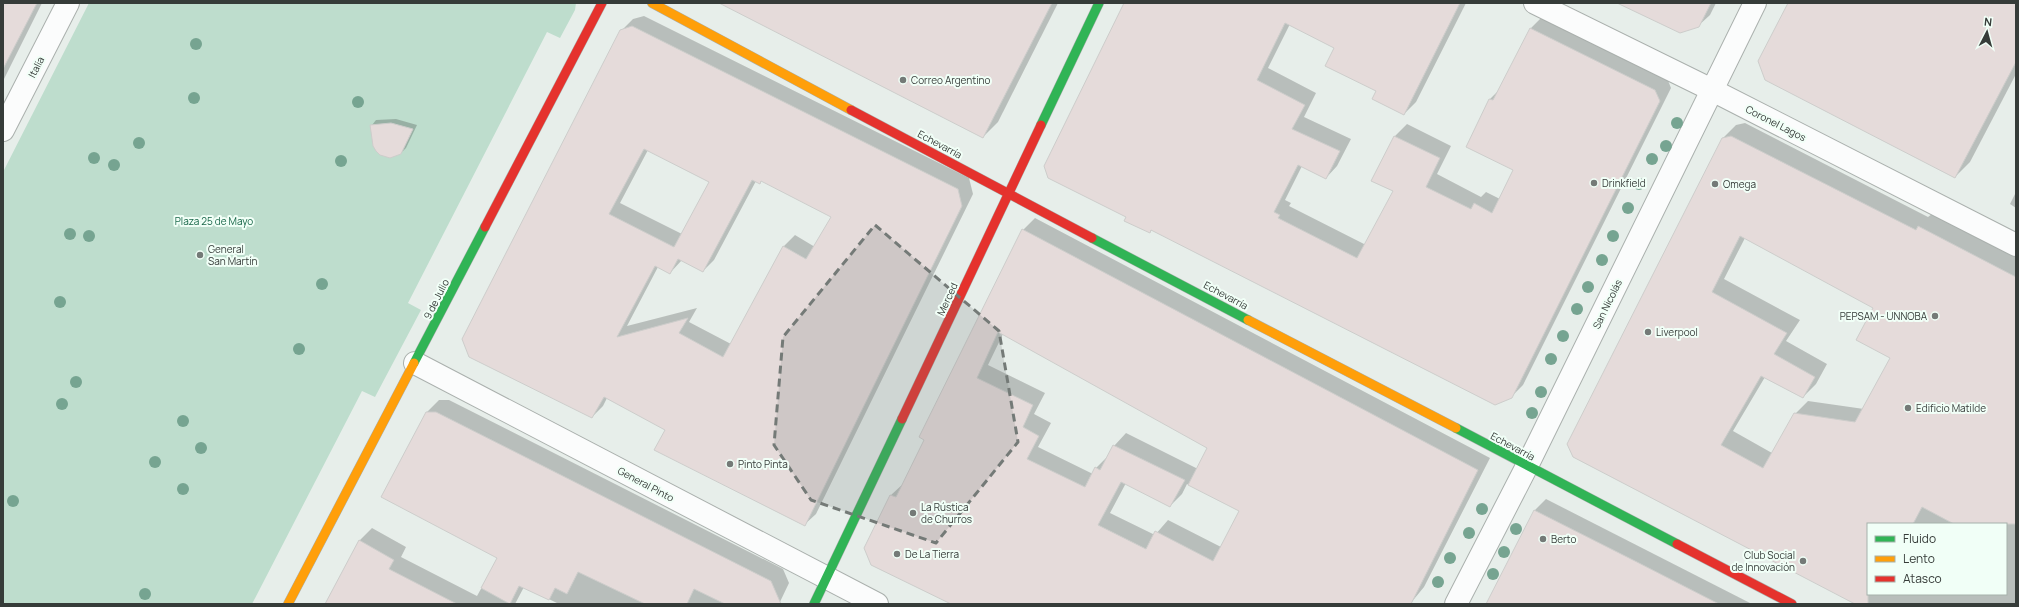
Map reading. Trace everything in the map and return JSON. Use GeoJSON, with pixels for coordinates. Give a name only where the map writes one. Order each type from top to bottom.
{"type":"FeatureCollection","features":[{"type":"Feature","properties":{"kind":"street","name":"Italia"},"geometry":{"type":"LineString","coordinates":[[3,130],[68,3]]}},
{"type":"Feature","properties":{"kind":"street","name":"9 de Julio"},"geometry":{"type":"LineString","coordinates":[[288,604],[602,3]]}},
{"type":"Feature","properties":{"kind":"street","name":"Echevarría"},"geometry":{"type":"LineString","coordinates":[[652,3],[1008,194],[1792,604]]}},
{"type":"Feature","properties":{"kind":"street","name":"Merced"},"geometry":{"type":"LineString","coordinates":[[814,604],[1099,3]]}},
{"type":"Feature","properties":{"kind":"street","name":"Coronel Lagos"},"geometry":{"type":"LineString","coordinates":[[1535,3],[1712,90],[2016,245]]}},
{"type":"Feature","properties":{"kind":"street","name":"San Nicolás"},"geometry":{"type":"LineString","coordinates":[[1456,604],[1527,466],[1755,3]]}},
{"type":"Feature","properties":{"kind":"street","name":"General Pinto"},"geometry":{"type":"LineString","coordinates":[[415,363],[826,579],[877,604]]}},
{"type":"Feature","properties":{"kind":"highlighted area"},"geometry":{"type":"Polygon","coordinates":[[[875,225],[999,331],[1018,442],[936,543],[811,500],[774,445],[783,337],[875,225]]]}},
{"type":"Feature","properties":{"kind":"green space","name":"Plaza 25 de Mayo"},"geometry":{"type":"Polygon","coordinates":[[[89,3],[576,3],[575,10],[560,38],[547,32],[408,303],[421,310],[375,397],[362,391],[252,604],[3,604],[3,172],[89,3]]]}},
{"type":"Feature","properties":{"kind":"building"},"geometry":{"type":"Polygon","coordinates":[[[3,3],[37,3],[3,69],[3,3]]]}},
{"type":"Feature","properties":{"kind":"building"},"geometry":{"type":"Polygon","coordinates":[[[719,3],[1052,3],[983,138],[719,3]]]}},
{"type":"Feature","properties":{"kind":"building"},"geometry":{"type":"Polygon","coordinates":[[[1124,3],[1460,3],[1404,115],[1372,99],[1376,91],[1325,66],[1334,48],[1285,23],[1257,80],[1305,105],[1292,129],[1340,151],[1326,179],[1298,165],[1274,212],[1280,215],[1278,218],[1357,258],[1393,191],[1371,181],[1394,136],[1440,158],[1426,187],[1471,209],[1474,203],[1492,213],[1513,170],[1466,147],[1489,99],[1493,100],[1530,28],[1655,90],[1660,101],[1512,398],[1495,405],[1151,230],[1150,233],[1124,221],[1126,217],[1048,178],[1044,166],[1124,3]]]}},
{"type":"Feature","properties":{"kind":"building"},"geometry":{"type":"Polygon","coordinates":[[[1617,3],[1711,3],[1699,27],[1680,33],[1617,3]]]}},
{"type":"Feature","properties":{"kind":"building"},"geometry":{"type":"Polygon","coordinates":[[[1788,3],[2016,3],[2016,62],[1955,178],[1765,80],[1758,61],[1788,3]]]}},
{"type":"Feature","properties":{"kind":"building"},"geometry":{"type":"Polygon","coordinates":[[[632,26],[958,189],[962,206],[805,526],[654,450],[665,430],[604,397],[592,418],[469,357],[462,339],[620,30],[632,26]],[[644,149],[609,214],[674,247],[709,182],[644,149]],[[752,180],[703,272],[678,259],[670,274],[655,266],[617,337],[688,318],[679,333],[723,357],[783,246],[806,259],[831,217],[761,181],[760,184],[752,180]]]}},
{"type":"Feature","properties":{"kind":"building"},"geometry":{"type":"Polygon","coordinates":[[[391,123],[413,129],[401,154],[390,158],[380,155],[376,151],[373,146],[370,125],[391,123]]]}},
{"type":"Feature","properties":{"kind":"building"},"geometry":{"type":"Polygon","coordinates":[[[1731,136],[1916,230],[1918,226],[2016,277],[2016,524],[1952,523],[1922,507],[1914,523],[1867,523],[1868,604],[1855,604],[1573,457],[1567,444],[1722,138],[1731,136]],[[1740,236],[1712,292],[1787,333],[1774,354],[1815,377],[1803,398],[1761,376],[1721,445],[1763,468],[1794,413],[1855,422],[1890,358],[1856,340],[1873,308],[1740,236]]]}},
{"type":"Feature","properties":{"kind":"building"},"geometry":{"type":"Polygon","coordinates":[[[1022,229],[1478,470],[1411,604],[951,604],[871,565],[864,548],[890,495],[896,497],[924,440],[919,437],[1022,229]],[[998,332],[977,378],[1033,405],[1023,427],[1039,436],[1027,459],[1085,487],[1095,467],[1100,470],[1113,445],[1185,480],[1170,507],[1121,482],[1098,525],[1146,549],[1155,531],[1213,561],[1239,511],[1188,485],[1207,448],[998,332]]]}},
{"type":"Feature","properties":{"kind":"building"},"geometry":{"type":"Polygon","coordinates":[[[426,412],[436,412],[771,581],[781,604],[725,604],[694,589],[687,604],[645,604],[578,572],[567,594],[555,588],[549,600],[519,586],[510,604],[481,588],[497,558],[381,497],[426,412]]]}},
{"type":"Feature","properties":{"kind":"building"},"geometry":{"type":"Polygon","coordinates":[[[1534,510],[1637,562],[1719,604],[1486,604],[1534,510]]]}},
{"type":"Feature","properties":{"kind":"building"},"geometry":{"type":"Polygon","coordinates":[[[359,540],[394,560],[389,569],[457,604],[325,604],[359,540]]]}},
{"type":"Feature","properties":{"kind":"traffic: fast"},"geometry":{"type":"LineString","coordinates":[[1041,125],[1099,3]]}},
{"type":"Feature","properties":{"kind":"traffic: fast"},"geometry":{"type":"LineString","coordinates":[[414,363],[485,227]]}},
{"type":"Feature","properties":{"kind":"traffic: fast"},"geometry":{"type":"LineString","coordinates":[[1092,238],[1248,320]]}},
{"type":"Feature","properties":{"kind":"traffic: fast"},"geometry":{"type":"LineString","coordinates":[[814,604],[902,419]]}},
{"type":"Feature","properties":{"kind":"traffic: fast"},"geometry":{"type":"LineString","coordinates":[[1456,428],[1677,544]]}},
{"type":"Feature","properties":{"kind":"traffic: slow"},"geometry":{"type":"LineString","coordinates":[[652,3],[851,110]]}},
{"type":"Feature","properties":{"kind":"traffic: slow"},"geometry":{"type":"LineString","coordinates":[[1248,320],[1456,428]]}},
{"type":"Feature","properties":{"kind":"traffic: slow"},"geometry":{"type":"LineString","coordinates":[[288,604],[414,363]]}},
{"type":"Feature","properties":{"kind":"traffic: jam"},"geometry":{"type":"LineString","coordinates":[[485,227],[602,3]]}},
{"type":"Feature","properties":{"kind":"traffic: jam"},"geometry":{"type":"LineString","coordinates":[[851,110],[1092,238]]}},
{"type":"Feature","properties":{"kind":"traffic: jam"},"geometry":{"type":"LineString","coordinates":[[902,419],[1041,125]]}},
{"type":"Feature","properties":{"kind":"traffic: jam"},"geometry":{"type":"LineString","coordinates":[[1677,544],[1792,604]]}},
{"type":"Feature","properties":{"kind":"place","name":"Correo Argentino"},"geometry":{"type":"Point","coordinates":[903,80]}},
{"type":"Feature","properties":{"kind":"place","name":"Drinkfield"},"geometry":{"type":"Point","coordinates":[1594,183]}},
{"type":"Feature","properties":{"kind":"place","name":"Omega"},"geometry":{"type":"Point","coordinates":[1715,184]}},
{"type":"Feature","properties":{"kind":"place","name":"General San Martín"},"geometry":{"type":"Point","coordinates":[200,255]}},
{"type":"Feature","properties":{"kind":"place","name":"PEPSAM - UNNOBA"},"geometry":{"type":"Point","coordinates":[1935,316]}},
{"type":"Feature","properties":{"kind":"place","name":"Liverpool"},"geometry":{"type":"Point","coordinates":[1648,332]}},
{"type":"Feature","properties":{"kind":"place","name":"Edificio Matilde"},"geometry":{"type":"Point","coordinates":[1908,408]}},
{"type":"Feature","properties":{"kind":"place","name":"Pinto Pinta"},"geometry":{"type":"Point","coordinates":[730,464]}},
{"type":"Feature","properties":{"kind":"place","name":"La Rústica de Churros"},"geometry":{"type":"Point","coordinates":[913,513]}},
{"type":"Feature","properties":{"kind":"place","name":"Berto"},"geometry":{"type":"Point","coordinates":[1543,539]}},
{"type":"Feature","properties":{"kind":"place","name":"De La Tierra"},"geometry":{"type":"Point","coordinates":[897,554]}},
{"type":"Feature","properties":{"kind":"place","name":"Club Social de Innovación"},"geometry":{"type":"Point","coordinates":[1803,561]}}]}
